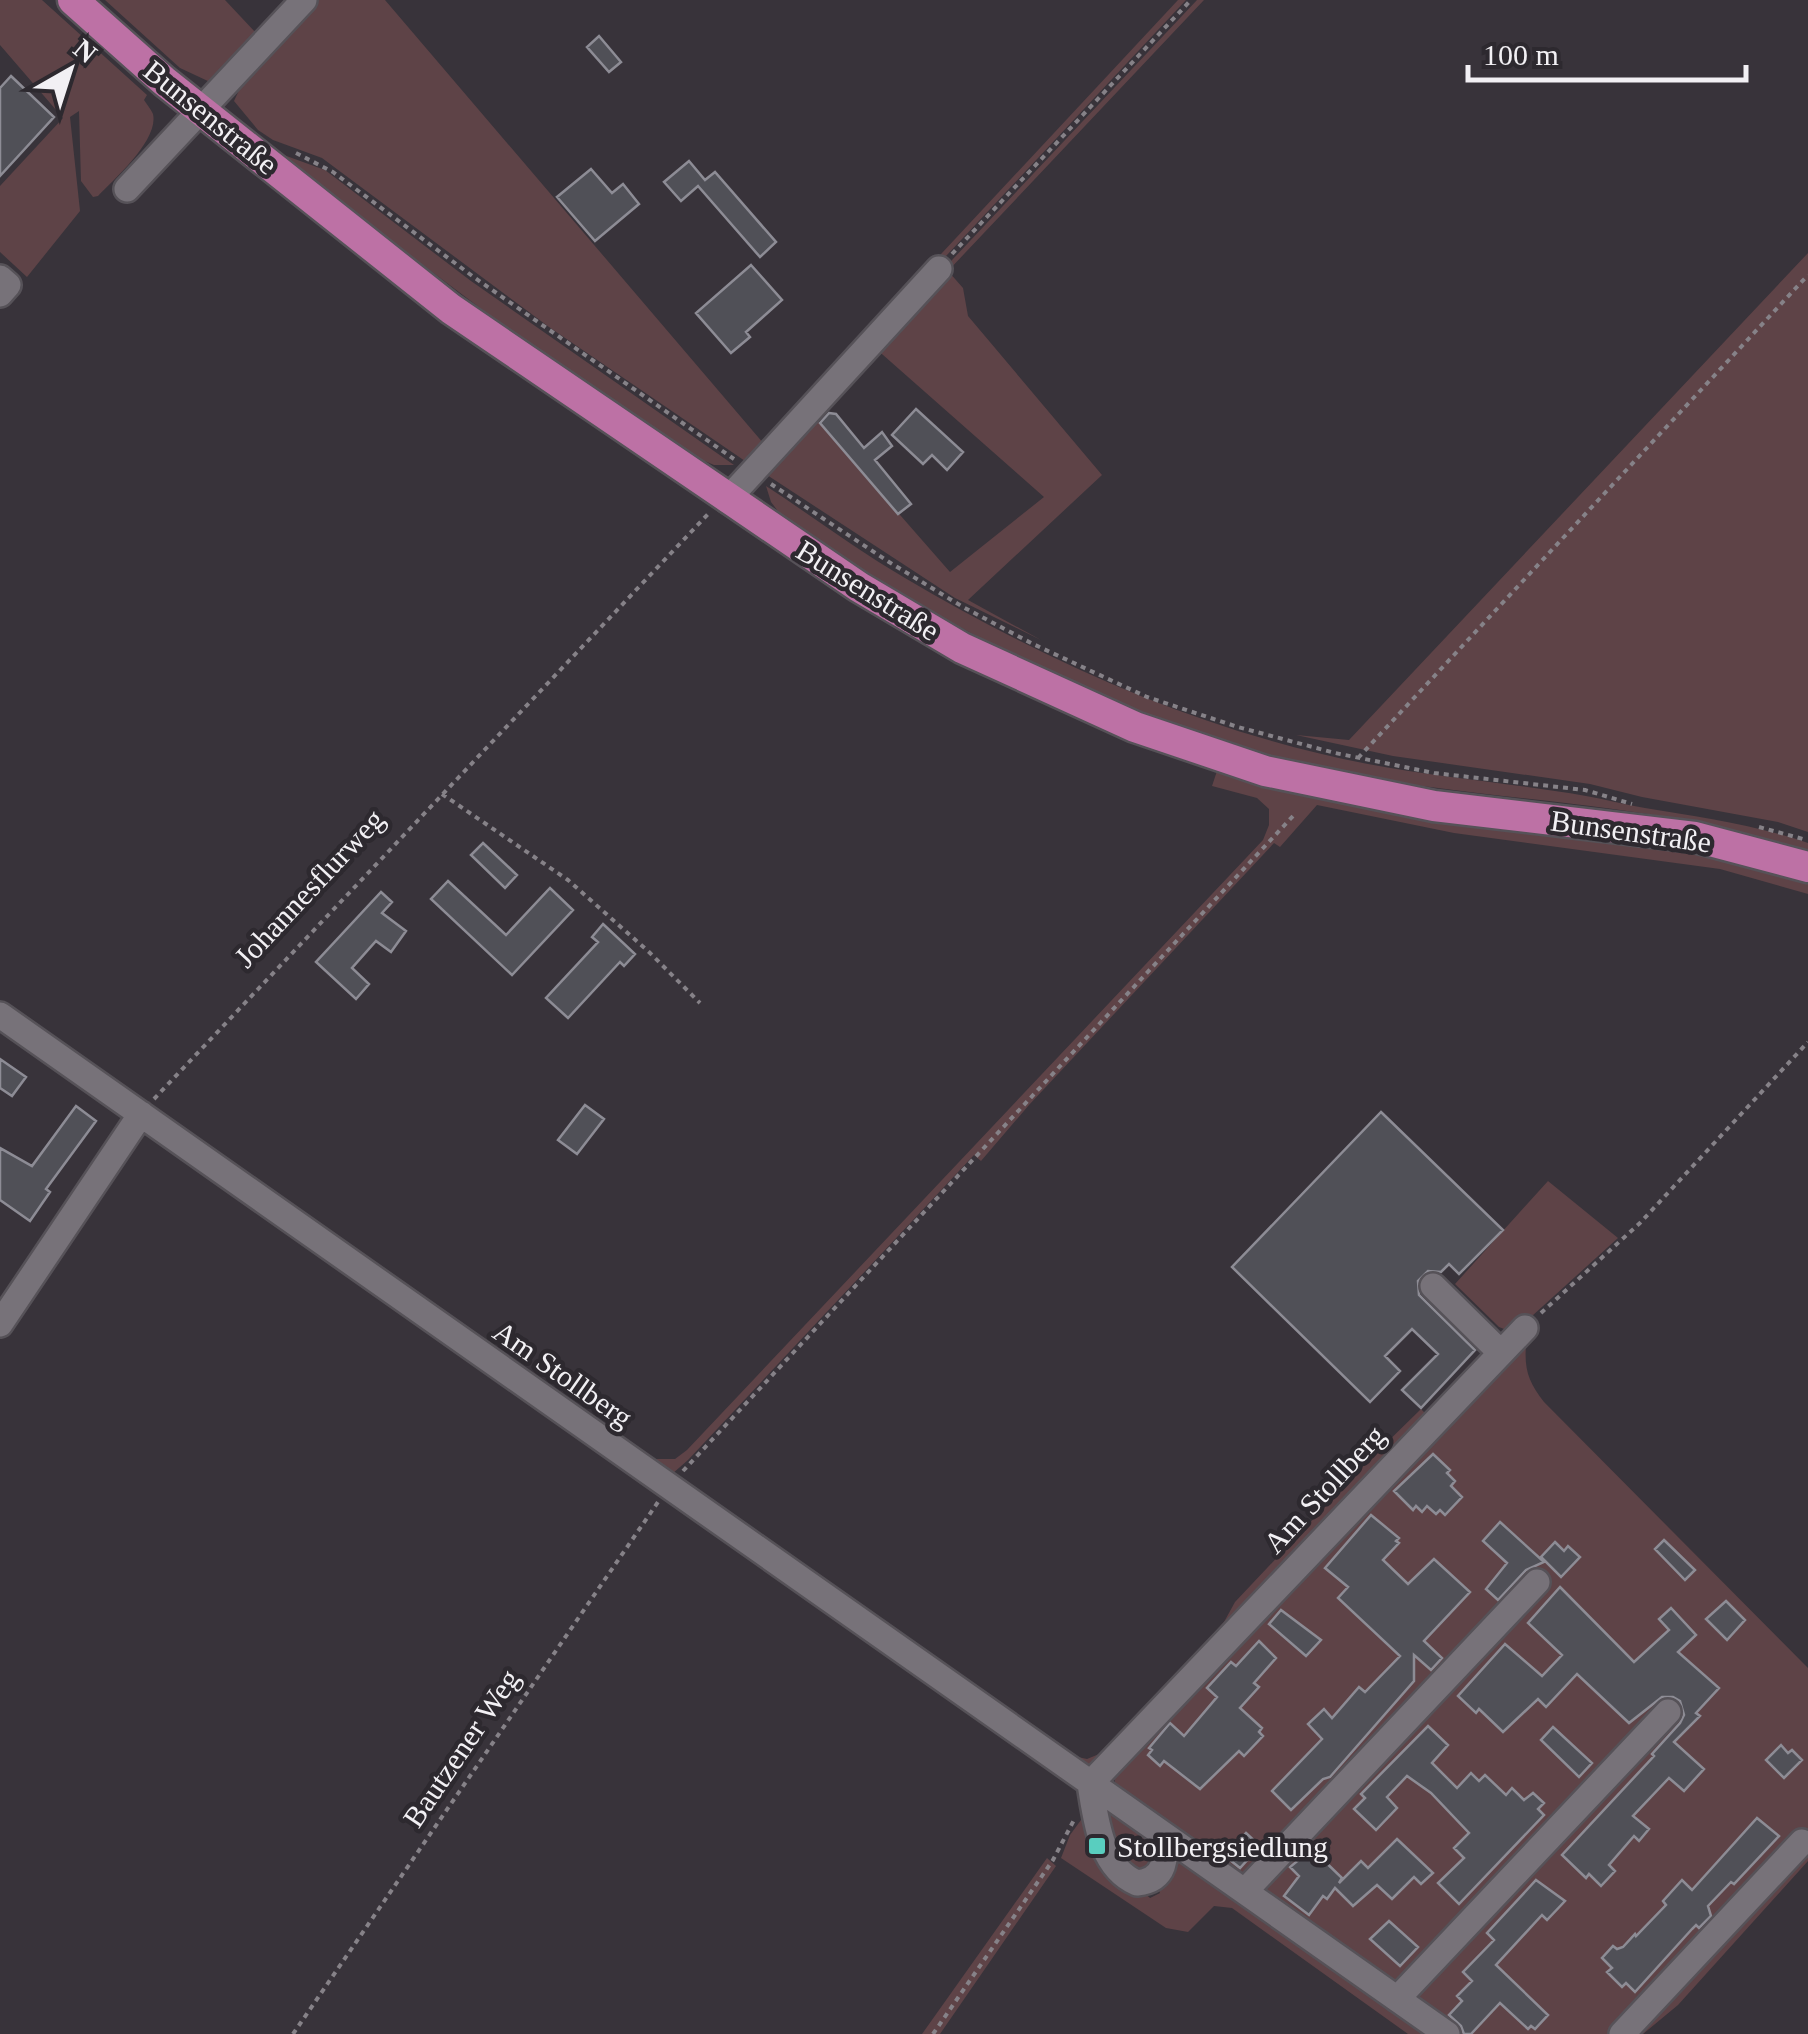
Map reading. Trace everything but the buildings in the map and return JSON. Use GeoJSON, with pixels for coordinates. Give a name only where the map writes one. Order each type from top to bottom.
{"type":"FeatureCollection","features":[{"type":"Feature","properties":{"kind":"main road","name":"Bunsenstraße"},"geometry":{"type":"LineString","coordinates":[[73,0],[200,111],[451,309],[721,504],[962,648],[1060,695],[1186,747],[1264,771],[1434,806],[1694,837],[1808,867]]}},
{"type":"Feature","properties":{"kind":"street"},"geometry":{"type":"LineString","coordinates":[[127,189],[304,0]]}},
{"type":"Feature","properties":{"kind":"street"},"geometry":{"type":"LineString","coordinates":[[721,504],[938,269]]}},
{"type":"Feature","properties":{"kind":"street"},"geometry":{"type":"LineString","coordinates":[[0,278],[8,286],[0,294]]}},
{"type":"Feature","properties":{"kind":"street","name":"Am Stollberg"},"geometry":{"type":"LineString","coordinates":[[0,1015],[1092,1793],[1245,1891],[1447,2034]]}},
{"type":"Feature","properties":{"kind":"street"},"geometry":{"type":"LineString","coordinates":[[0,1324],[141,1114]]}},
{"type":"Feature","properties":{"kind":"street"},"geometry":{"type":"LineString","coordinates":[[1433,1286],[1499,1351]]}},
{"type":"Feature","properties":{"kind":"street","name":"Am Stollberg"},"geometry":{"type":"LineString","coordinates":[[1092,1793],[1499,1351],[1525,1328]]}},
{"type":"Feature","properties":{"kind":"street"},"geometry":{"type":"LineString","coordinates":[[1245,1891],[1538,1582]]}},
{"type":"Feature","properties":{"kind":"street"},"geometry":{"type":"LineString","coordinates":[[1397,1999],[1668,1712]]}},
{"type":"Feature","properties":{"kind":"street"},"geometry":{"type":"LineString","coordinates":[[1092,1793],[1106,1852],[1118,1872],[1128,1879],[1145,1883],[1159,1874],[1166,1856],[1161,1834]]}},
{"type":"Feature","properties":{"kind":"street"},"geometry":{"type":"LineString","coordinates":[[1622,2034],[1802,1842]]}},
{"type":"Feature","properties":{"kind":"path"},"geometry":{"type":"LineString","coordinates":[[938,269],[1191,0]]}},
{"type":"Feature","properties":{"kind":"path"},"geometry":{"type":"LineString","coordinates":[[287,151],[333,172],[475,278],[888,562],[1049,652],[1147,697],[1238,727],[1358,758],[1434,774],[1586,790],[1646,806]]}},
{"type":"Feature","properties":{"kind":"path"},"geometry":{"type":"LineString","coordinates":[[1358,758],[1808,275]]}},
{"type":"Feature","properties":{"kind":"path","name":"Johannesflurweg"},"geometry":{"type":"LineString","coordinates":[[141,1114],[698,523],[721,504]]}},
{"type":"Feature","properties":{"kind":"path"},"geometry":{"type":"LineString","coordinates":[[442,794],[568,880],[700,1004]]}},
{"type":"Feature","properties":{"kind":"path","name":"Bautzener Weg"},"geometry":{"type":"LineString","coordinates":[[292,2034],[667,1488],[1293,816]]}},
{"type":"Feature","properties":{"kind":"path"},"geometry":{"type":"LineString","coordinates":[[1751,825],[1808,840]]}},
{"type":"Feature","properties":{"kind":"path"},"geometry":{"type":"LineString","coordinates":[[1525,1328],[1640,1223],[1808,1042]]}},
{"type":"Feature","properties":{"kind":"path"},"geometry":{"type":"LineString","coordinates":[[932,2034],[1053,1860],[1092,1793]]}},
{"type":"Feature","properties":{"kind":"shaded area"},"geometry":{"type":"Polygon","coordinates":[[[0,0],[42,0],[147,95],[144,100],[153,114],[153,124],[142,147],[114,180],[93,197],[81,181],[79,111],[70,117],[80,211],[27,277],[0,252],[0,186],[63,118],[0,45],[0,0]]]}},
{"type":"Feature","properties":{"kind":"shaded area"},"geometry":{"type":"Polygon","coordinates":[[[105,0],[225,0],[256,33],[210,82],[180,68],[105,0]]]}},
{"type":"Feature","properties":{"kind":"shaded area"},"geometry":{"type":"Polygon","coordinates":[[[316,0],[385,0],[764,444],[745,461],[549,327],[322,158],[273,140],[258,130],[234,101],[241,86],[316,0]]]}},
{"type":"Feature","properties":{"kind":"shaded area"},"geometry":{"type":"Polygon","coordinates":[[[1178,0],[1186,0],[932,271],[936,277],[1197,0],[1204,0],[948,271],[963,288],[968,316],[1102,475],[968,600],[1041,640],[955,598],[767,475],[816,419],[950,572],[1044,497],[874,347],[928,268],[1178,0]]]}},
{"type":"Feature","properties":{"kind":"shaded area"},"geometry":{"type":"Polygon","coordinates":[[[270,150],[325,170],[471,281],[734,465],[714,465],[695,457],[544,356],[270,150]]]}},
{"type":"Feature","properties":{"kind":"shaded area"},"geometry":{"type":"Polygon","coordinates":[[[1808,253],[1808,832],[1778,822],[1590,784],[1393,756],[1296,735],[1349,740],[1808,253]]]}},
{"type":"Feature","properties":{"kind":"shaded area"},"geometry":{"type":"Polygon","coordinates":[[[766,486],[870,556],[959,609],[1071,666],[1187,713],[1306,750],[1368,764],[1559,791],[1748,826],[1808,843],[1808,851],[1658,816],[1323,769],[1177,727],[1042,670],[913,600],[784,519],[771,502],[766,486]]]}},
{"type":"Feature","properties":{"kind":"shaded area"},"geometry":{"type":"Polygon","coordinates":[[[1218,768],[1750,863],[1808,880],[1808,894],[1720,869],[1454,833],[1317,805],[1280,847],[1274,843],[981,1161],[974,1155],[688,1460],[672,1474],[647,1464],[652,1459],[675,1459],[687,1450],[1263,840],[1269,825],[1269,809],[1257,798],[1212,786],[1218,768]]]}},
{"type":"Feature","properties":{"kind":"shaded area"},"geometry":{"type":"Polygon","coordinates":[[[1548,1181],[1618,1238],[1522,1325],[1509,1331],[1499,1327],[1455,1284],[1548,1181]]]}},
{"type":"Feature","properties":{"kind":"shaded area"},"geometry":{"type":"Polygon","coordinates":[[[1526,1345],[1529,1376],[1544,1402],[1808,1668],[1808,1861],[1678,2005],[1643,2034],[1462,2034],[1417,2002],[1417,1992],[1405,1982],[1391,1985],[1263,1894],[1251,1874],[1239,1876],[1116,1787],[1113,1772],[1526,1345]]]}},
{"type":"Feature","properties":{"kind":"shaded area"},"geometry":{"type":"Polygon","coordinates":[[[1421,1409],[1428,1416],[1095,1766],[1085,1768],[681,1482],[1078,1757],[1087,1759],[1104,1752],[1224,1622],[1235,1602],[1421,1409]]]}},
{"type":"Feature","properties":{"kind":"shaded area"},"geometry":{"type":"Polygon","coordinates":[[[1107,1803],[1148,1832],[1156,1849],[1149,1867],[1131,1873],[1102,1816],[1107,1803]]]}},
{"type":"Feature","properties":{"kind":"shaded area"},"geometry":{"type":"Polygon","coordinates":[[[1089,1809],[1090,1847],[1150,1898],[1160,1893],[1158,1888],[1176,1853],[1435,2034],[1408,2034],[1232,1908],[1214,1906],[1188,1932],[1166,1928],[1061,1858],[1070,1835],[1089,1809]]]}},
{"type":"Feature","properties":{"kind":"shaded area"},"geometry":{"type":"Polygon","coordinates":[[[1047,1858],[1056,1866],[940,2034],[922,2034],[1047,1858]]]}},
{"type":"Feature","properties":{"kind":"place","name":"Stollbergsiedlung"},"geometry":{"type":"Point","coordinates":[1097,1846]}}]}
